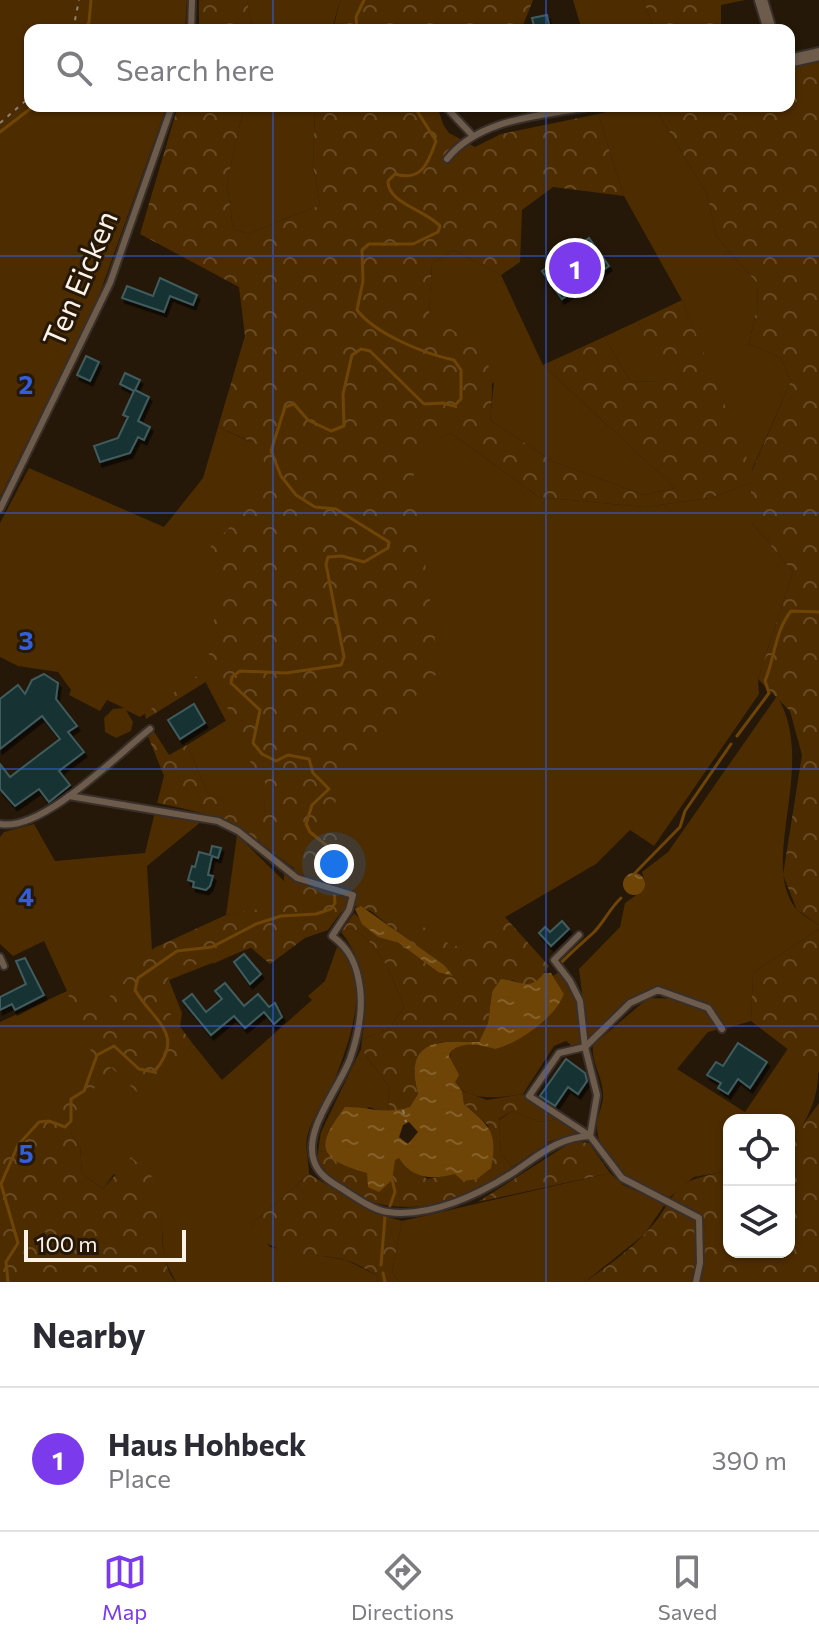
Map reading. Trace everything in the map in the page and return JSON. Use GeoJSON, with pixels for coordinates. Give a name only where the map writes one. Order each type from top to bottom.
{"type":"FeatureCollection","features":[{"type":"Feature","properties":{"kind":"street"},"geometry":{"type":"LineString","coordinates":[[761,0],[768,24]]}},
{"type":"Feature","properties":{"kind":"street"},"geometry":{"type":"LineString","coordinates":[[795,60],[819,54]]}},
{"type":"Feature","properties":{"kind":"lane"},"geometry":{"type":"LineString","coordinates":[[191,24],[192,0]]}},
{"type":"Feature","properties":{"kind":"lane","name":"Ten Eicken"},"geometry":{"type":"LineString","coordinates":[[0,509],[110,283],[170,112]]}},
{"type":"Feature","properties":{"kind":"lane"},"geometry":{"type":"LineString","coordinates":[[451,112],[472,135]]}},
{"type":"Feature","properties":{"kind":"lane"},"geometry":{"type":"LineString","coordinates":[[447,159],[478,130],[564,112]]}},
{"type":"Feature","properties":{"kind":"lane"},"geometry":{"type":"LineString","coordinates":[[0,824],[25,823],[69,796],[150,729]]}},
{"type":"Feature","properties":{"kind":"lane"},"geometry":{"type":"LineString","coordinates":[[69,796],[218,821],[249,839],[297,878],[329,889],[350,892],[353,900],[332,936],[346,946],[353,959],[359,983],[361,1015],[350,1057],[314,1139],[313,1158],[324,1176],[375,1208],[403,1212],[478,1193],[555,1144],[590,1136]]}},
{"type":"Feature","properties":{"kind":"lane"},"geometry":{"type":"LineString","coordinates":[[579,935],[554,960],[580,1001],[585,1047],[597,1095],[590,1136]]}},
{"type":"Feature","properties":{"kind":"lane"},"geometry":{"type":"LineString","coordinates":[[0,957],[4,966]]}},
{"type":"Feature","properties":{"kind":"lane"},"geometry":{"type":"LineString","coordinates":[[696,1282],[700,1263],[699,1218],[622,1178],[590,1136],[529,1096],[559,1053],[585,1047],[630,1003],[658,990],[708,1008],[722,1029]]}},
{"type":"Feature","properties":{"kind":"path"},"geometry":{"type":"LineString","coordinates":[[74,24],[79,0]]}},
{"type":"Feature","properties":{"kind":"path"},"geometry":{"type":"LineString","coordinates":[[0,123],[24,102]]}},
{"type":"Feature","properties":{"kind":"path"},"geometry":{"type":"LineString","coordinates":[[403,1110],[406,1122]]}},
{"type":"Feature","properties":{"kind":"green space"},"geometry":{"type":"Polygon","coordinates":[[[0,0],[187,0],[185,24],[24,24],[24,112],[165,112],[96,304],[0,497],[0,0]]]}},
{"type":"Feature","properties":{"kind":"green space"},"geometry":{"type":"Polygon","coordinates":[[[199,0],[247,0],[252,24],[199,24],[199,0]]]}},
{"type":"Feature","properties":{"kind":"green space"},"geometry":{"type":"Polygon","coordinates":[[[247,0],[340,0],[334,24],[252,24],[247,0]]]}},
{"type":"Feature","properties":{"kind":"green space"},"geometry":{"type":"Polygon","coordinates":[[[340,0],[533,0],[523,24],[334,24],[340,0]]]}},
{"type":"Feature","properties":{"kind":"green space"},"geometry":{"type":"Polygon","coordinates":[[[573,0],[643,0],[653,24],[580,24],[573,0]]]}},
{"type":"Feature","properties":{"kind":"green space"},"geometry":{"type":"Polygon","coordinates":[[[643,0],[745,0],[721,5],[721,24],[653,24],[643,0]]]}},
{"type":"Feature","properties":{"kind":"green space"},"geometry":{"type":"Polygon","coordinates":[[[819,61],[819,925],[797,910],[783,875],[802,755],[790,711],[758,679],[793,572],[751,522],[751,483],[710,498],[644,507],[539,497],[451,433],[427,445],[408,488],[420,522],[439,671],[341,775],[334,809],[342,885],[326,883],[300,872],[253,837],[220,819],[157,803],[164,776],[147,734],[153,730],[169,755],[187,745],[208,794],[264,818],[265,782],[222,723],[232,717],[212,678],[146,719],[145,713],[207,669],[222,565],[204,553],[269,488],[261,446],[218,427],[245,336],[239,287],[140,234],[176,112],[243,112],[227,183],[233,229],[248,234],[320,205],[313,165],[315,112],[434,112],[449,133],[475,147],[501,134],[598,114],[624,196],[553,187],[522,210],[520,262],[501,275],[453,250],[432,264],[429,315],[483,355],[491,379],[490,420],[552,461],[644,495],[675,488],[543,365],[604,337],[631,382],[662,381],[638,321],[682,300],[752,471],[791,381],[780,357],[749,344],[758,303],[757,283],[717,237],[707,194],[658,112],[795,112],[795,67],[819,61]]]}},
{"type":"Feature","properties":{"kind":"green space"},"geometry":{"type":"Polygon","coordinates":[[[243,112],[315,112],[313,165],[320,205],[248,234],[233,229],[227,183],[243,112]]]}},
{"type":"Feature","properties":{"kind":"green space"},"geometry":{"type":"Polygon","coordinates":[[[383,112],[439,112],[450,144],[422,261],[429,311],[432,264],[453,250],[501,275],[543,365],[675,488],[644,495],[552,461],[490,420],[494,382],[430,443],[451,433],[539,497],[644,507],[710,498],[751,483],[751,522],[793,572],[758,679],[759,694],[654,846],[630,830],[596,864],[454,947],[369,901],[169,980],[182,1013],[175,1063],[193,1044],[222,1080],[312,1000],[308,996],[325,981],[337,947],[348,960],[354,975],[355,1011],[340,1066],[307,1137],[309,1174],[252,1224],[270,1247],[346,1260],[378,1276],[376,1282],[176,1282],[164,1259],[161,1216],[114,1174],[103,1189],[82,1173],[80,1147],[71,1134],[74,1126],[0,1282],[0,1022],[67,991],[44,941],[13,956],[0,944],[0,837],[4,832],[34,824],[55,861],[145,853],[155,812],[202,821],[147,866],[152,950],[271,908],[226,915],[237,835],[284,881],[284,874],[300,865],[265,798],[264,819],[208,794],[187,745],[222,723],[237,742],[206,683],[208,669],[140,717],[126,710],[133,722],[131,731],[116,738],[105,732],[104,718],[113,709],[124,708],[107,700],[100,711],[69,695],[71,690],[58,672],[18,666],[0,657],[0,523],[29,468],[164,527],[203,478],[218,427],[251,442],[383,112]]]}},
{"type":"Feature","properties":{"kind":"green space"},"geometry":{"type":"Polygon","coordinates":[[[658,112],[707,194],[717,237],[757,283],[758,303],[749,344],[780,357],[791,381],[751,472],[682,300],[624,196],[598,114],[658,112]]]}},
{"type":"Feature","properties":{"kind":"green space"},"geometry":{"type":"Polygon","coordinates":[[[638,321],[663,381],[631,382],[604,337],[638,321]]]}},
{"type":"Feature","properties":{"kind":"green space"},"geometry":{"type":"Polygon","coordinates":[[[777,696],[788,723],[792,752],[783,868],[787,891],[798,911],[819,925],[819,929],[753,973],[751,1021],[727,1028],[718,1015],[697,1000],[667,991],[653,991],[619,1008],[588,1039],[579,969],[620,927],[625,903],[639,893],[645,882],[642,872],[668,852],[777,696]]]}},
{"type":"Feature","properties":{"kind":"green space"},"geometry":{"type":"Polygon","coordinates":[[[300,885],[348,894],[350,900],[328,930],[305,938],[270,964],[250,947],[215,963],[176,966],[157,996],[193,1044],[144,1099],[111,1067],[80,1106],[80,1118],[71,1134],[80,1147],[82,1173],[103,1189],[131,1157],[150,1174],[160,1199],[164,1257],[176,1282],[0,1282],[0,1151],[20,1125],[57,1113],[64,1122],[62,1103],[73,1092],[92,1054],[67,991],[96,1012],[154,948],[226,915],[298,902],[300,885]]]}},
{"type":"Feature","properties":{"kind":"green space"},"geometry":{"type":"Polygon","coordinates":[[[366,889],[454,947],[504,916],[549,966],[537,983],[527,986],[512,980],[492,992],[488,1023],[479,1042],[437,1043],[420,1053],[415,1076],[418,1094],[410,1108],[389,1114],[388,1085],[361,1049],[362,1039],[387,1030],[404,1008],[390,973],[369,941],[350,928],[341,932],[354,913],[378,937],[399,943],[438,972],[444,965],[425,955],[371,911],[361,907],[355,909],[366,889]]]}},
{"type":"Feature","properties":{"kind":"green space"},"geometry":{"type":"Polygon","coordinates":[[[350,928],[369,941],[377,951],[404,1008],[387,1030],[362,1039],[365,1011],[363,983],[355,956],[341,932],[350,928]]]}},
{"type":"Feature","properties":{"kind":"green space"},"geometry":{"type":"Polygon","coordinates":[[[819,929],[819,1073],[751,1021],[753,973],[819,929]]]}},
{"type":"Feature","properties":{"kind":"green space"},"geometry":{"type":"Polygon","coordinates":[[[559,972],[575,996],[582,1043],[574,1048],[566,1041],[554,1046],[523,1094],[482,1097],[460,1089],[453,1080],[450,1067],[451,1050],[467,1045],[495,1049],[544,1018],[564,994],[553,976],[559,972]]]}},
{"type":"Feature","properties":{"kind":"green space"},"geometry":{"type":"Polygon","coordinates":[[[648,998],[668,999],[699,1007],[713,1020],[716,1030],[708,1032],[677,1069],[745,1112],[789,1047],[813,1065],[818,1072],[818,1082],[805,1120],[795,1136],[795,1114],[723,1114],[723,1172],[694,1177],[670,1197],[623,1173],[606,1155],[597,1129],[603,1093],[593,1045],[648,998]]]}},
{"type":"Feature","properties":{"kind":"green space"},"geometry":{"type":"Polygon","coordinates":[[[361,1049],[388,1085],[389,1114],[369,1107],[323,1152],[318,1151],[321,1132],[361,1049]]]}},
{"type":"Feature","properties":{"kind":"green space"},"geometry":{"type":"Polygon","coordinates":[[[462,1091],[487,1100],[523,1094],[558,1119],[540,1122],[512,1111],[499,1119],[501,1154],[512,1167],[491,1183],[439,1203],[412,1207],[384,1205],[359,1197],[336,1183],[318,1161],[318,1151],[323,1152],[325,1143],[328,1155],[400,1158],[427,1179],[455,1174],[489,1126],[464,1104],[462,1091]]]}},
{"type":"Feature","properties":{"kind":"green space"},"geometry":{"type":"Polygon","coordinates":[[[819,1103],[819,1282],[585,1282],[644,1235],[683,1186],[707,1175],[723,1172],[723,1258],[795,1258],[795,1136],[819,1103]]]}},
{"type":"Feature","properties":{"kind":"green space"},"geometry":{"type":"Polygon","coordinates":[[[512,1111],[540,1122],[558,1119],[578,1132],[551,1141],[512,1167],[501,1154],[499,1120],[512,1111]]]}},
{"type":"Feature","properties":{"kind":"green space"},"geometry":{"type":"Polygon","coordinates":[[[573,1141],[589,1143],[610,1173],[478,1202],[573,1141]]]}},
{"type":"Feature","properties":{"kind":"green space"},"geometry":{"type":"Polygon","coordinates":[[[610,1173],[623,1185],[665,1204],[645,1234],[585,1282],[399,1282],[392,1271],[402,1221],[610,1173]]]}},
{"type":"Feature","properties":{"kind":"green space"},"geometry":{"type":"Polygon","coordinates":[[[309,1174],[374,1213],[402,1221],[392,1271],[399,1282],[376,1282],[378,1276],[352,1262],[290,1252],[266,1243],[258,1235],[252,1224],[309,1174]]]}},
{"type":"Feature","properties":{"kind":"water"},"geometry":{"type":"Polygon","coordinates":[[[634,873],[642,876],[645,884],[642,892],[634,895],[626,892],[623,884],[626,876],[634,873]]]}},
{"type":"Feature","properties":{"kind":"water"},"geometry":{"type":"Polygon","coordinates":[[[361,906],[444,965],[453,976],[438,972],[399,943],[378,937],[362,924],[355,909],[361,906]]]}},
{"type":"Feature","properties":{"kind":"water"},"geometry":{"type":"Polygon","coordinates":[[[544,973],[551,973],[564,994],[545,1020],[504,1046],[495,1049],[478,1045],[461,1046],[451,1051],[449,1056],[459,1075],[455,1082],[462,1091],[464,1104],[490,1131],[493,1146],[491,1168],[477,1179],[463,1181],[455,1174],[431,1177],[417,1174],[399,1158],[395,1160],[392,1180],[379,1192],[368,1187],[367,1173],[331,1157],[326,1150],[328,1133],[345,1107],[385,1111],[410,1107],[418,1094],[415,1076],[420,1053],[437,1043],[479,1042],[488,1023],[492,992],[501,979],[530,984],[544,973]],[[409,1122],[403,1125],[399,1137],[408,1144],[418,1132],[409,1122]]]}},
{"type":"Feature","properties":{"kind":"building"},"geometry":{"type":"Polygon","coordinates":[[[547,15],[549,24],[534,24],[532,18],[547,15]]]}},
{"type":"Feature","properties":{"kind":"building"},"geometry":{"type":"Polygon","coordinates":[[[589,238],[609,266],[562,299],[542,271],[589,238]]]}},
{"type":"Feature","properties":{"kind":"building"},"geometry":{"type":"Polygon","coordinates":[[[160,278],[197,295],[193,305],[170,296],[164,312],[122,298],[127,286],[153,296],[160,278]]]}},
{"type":"Feature","properties":{"kind":"building"},"geometry":{"type":"Polygon","coordinates":[[[86,356],[99,362],[90,381],[77,375],[86,356]]]}},
{"type":"Feature","properties":{"kind":"building"},"geometry":{"type":"Polygon","coordinates":[[[125,373],[140,380],[135,390],[149,397],[138,421],[150,427],[144,440],[138,437],[130,453],[100,462],[94,446],[118,438],[128,417],[123,415],[134,391],[120,384],[125,373]]]}},
{"type":"Feature","properties":{"kind":"building"},"geometry":{"type":"Polygon","coordinates":[[[44,674],[58,683],[56,699],[77,726],[68,732],[84,752],[59,771],[70,785],[49,802],[39,789],[15,806],[0,789],[0,764],[10,777],[60,739],[42,716],[0,749],[0,699],[18,685],[25,694],[32,680],[44,674]]]}},
{"type":"Feature","properties":{"kind":"building"},"geometry":{"type":"Polygon","coordinates":[[[194,704],[205,723],[180,739],[168,720],[194,704]]]}},
{"type":"Feature","properties":{"kind":"building"},"geometry":{"type":"Polygon","coordinates":[[[212,846],[221,848],[218,858],[212,856],[208,875],[213,876],[210,886],[206,890],[193,887],[194,882],[188,880],[192,866],[195,867],[199,852],[210,855],[212,846]]]}},
{"type":"Feature","properties":{"kind":"building"},"geometry":{"type":"Polygon","coordinates":[[[562,921],[569,929],[551,946],[539,933],[545,927],[550,932],[562,921]]]}},
{"type":"Feature","properties":{"kind":"building"},"geometry":{"type":"Polygon","coordinates":[[[244,954],[261,974],[250,984],[234,962],[244,954]]]}},
{"type":"Feature","properties":{"kind":"building"},"geometry":{"type":"Polygon","coordinates":[[[25,958],[44,995],[15,1010],[12,1004],[0,1010],[0,997],[26,984],[16,961],[25,958]]]}},
{"type":"Feature","properties":{"kind":"building"},"geometry":{"type":"Polygon","coordinates":[[[225,983],[244,1006],[258,994],[269,1007],[275,1003],[282,1017],[274,1024],[264,1012],[245,1028],[234,1016],[211,1035],[183,1001],[192,994],[206,1012],[222,999],[215,991],[225,983]]]}},
{"type":"Feature","properties":{"kind":"building"},"geometry":{"type":"Polygon","coordinates":[[[738,1043],[767,1062],[750,1088],[738,1079],[728,1094],[718,1088],[721,1083],[707,1075],[716,1062],[723,1066],[738,1043]]]}},
{"type":"Feature","properties":{"kind":"building"},"geometry":{"type":"Polygon","coordinates":[[[566,1059],[585,1073],[587,1081],[578,1094],[568,1087],[555,1106],[540,1096],[566,1059]]]}},
{"type":"Feature","properties":{"kind":"waterway"},"geometry":{"type":"LineString","coordinates":[[88,24],[91,0]]}},
{"type":"Feature","properties":{"kind":"waterway"},"geometry":{"type":"LineString","coordinates":[[357,24],[356,17],[364,0]]}},
{"type":"Feature","properties":{"kind":"waterway"},"geometry":{"type":"LineString","coordinates":[[0,132],[26,112]]}},
{"type":"Feature","properties":{"kind":"waterway"},"geometry":{"type":"LineString","coordinates":[[8,1282],[6,1262],[18,1243],[1,1184],[18,1145],[39,1122],[49,1121],[65,1127],[71,1121],[71,1099],[84,1091],[97,1055],[114,1046],[139,1069],[154,1072],[163,1059],[167,1048],[164,1028],[135,990],[138,978],[177,951],[212,947],[256,924],[281,916],[316,914],[331,909],[335,903],[331,849],[310,832],[306,824],[312,805],[329,789],[313,773],[309,759],[288,755],[276,761],[262,754],[253,743],[260,710],[231,683],[232,677],[240,671],[286,673],[341,665],[344,657],[326,564],[328,557],[342,556],[364,562],[388,548],[389,542],[336,509],[315,507],[296,495],[281,476],[271,451],[285,407],[294,404],[308,420],[331,431],[344,426],[343,394],[352,355],[361,349],[370,351],[424,404],[454,406],[461,399],[461,370],[454,360],[401,342],[376,327],[357,310],[363,281],[362,250],[369,244],[413,244],[438,232],[440,226],[400,201],[389,189],[388,181],[395,174],[412,175],[423,169],[436,141],[418,112]]}},
{"type":"Feature","properties":{"kind":"waterway"},"geometry":{"type":"LineString","coordinates":[[737,736],[769,693],[765,681],[778,636],[791,611],[819,612]]}},
{"type":"Feature","properties":{"kind":"waterway"},"geometry":{"type":"LineString","coordinates":[[634,874],[680,827],[685,811],[731,744]]}},
{"type":"Feature","properties":{"kind":"waterway"},"geometry":{"type":"LineString","coordinates":[[559,965],[596,930],[621,898]]}},
{"type":"Feature","properties":{"kind":"waterway"},"geometry":{"type":"LineString","coordinates":[[390,1206],[395,1192],[392,1179]]}},
{"type":"Feature","properties":{"kind":"waterway"},"geometry":{"type":"LineString","coordinates":[[381,1265],[385,1217]]}},
{"type":"Feature","properties":{"kind":"waterway"},"geometry":{"type":"LineString","coordinates":[[383,1273],[385,1282]]}},
{"type":"Feature","properties":{"kind":"place","name":"Haus Hohbeck"},"geometry":{"type":"Point","coordinates":[575,268]}}]}
